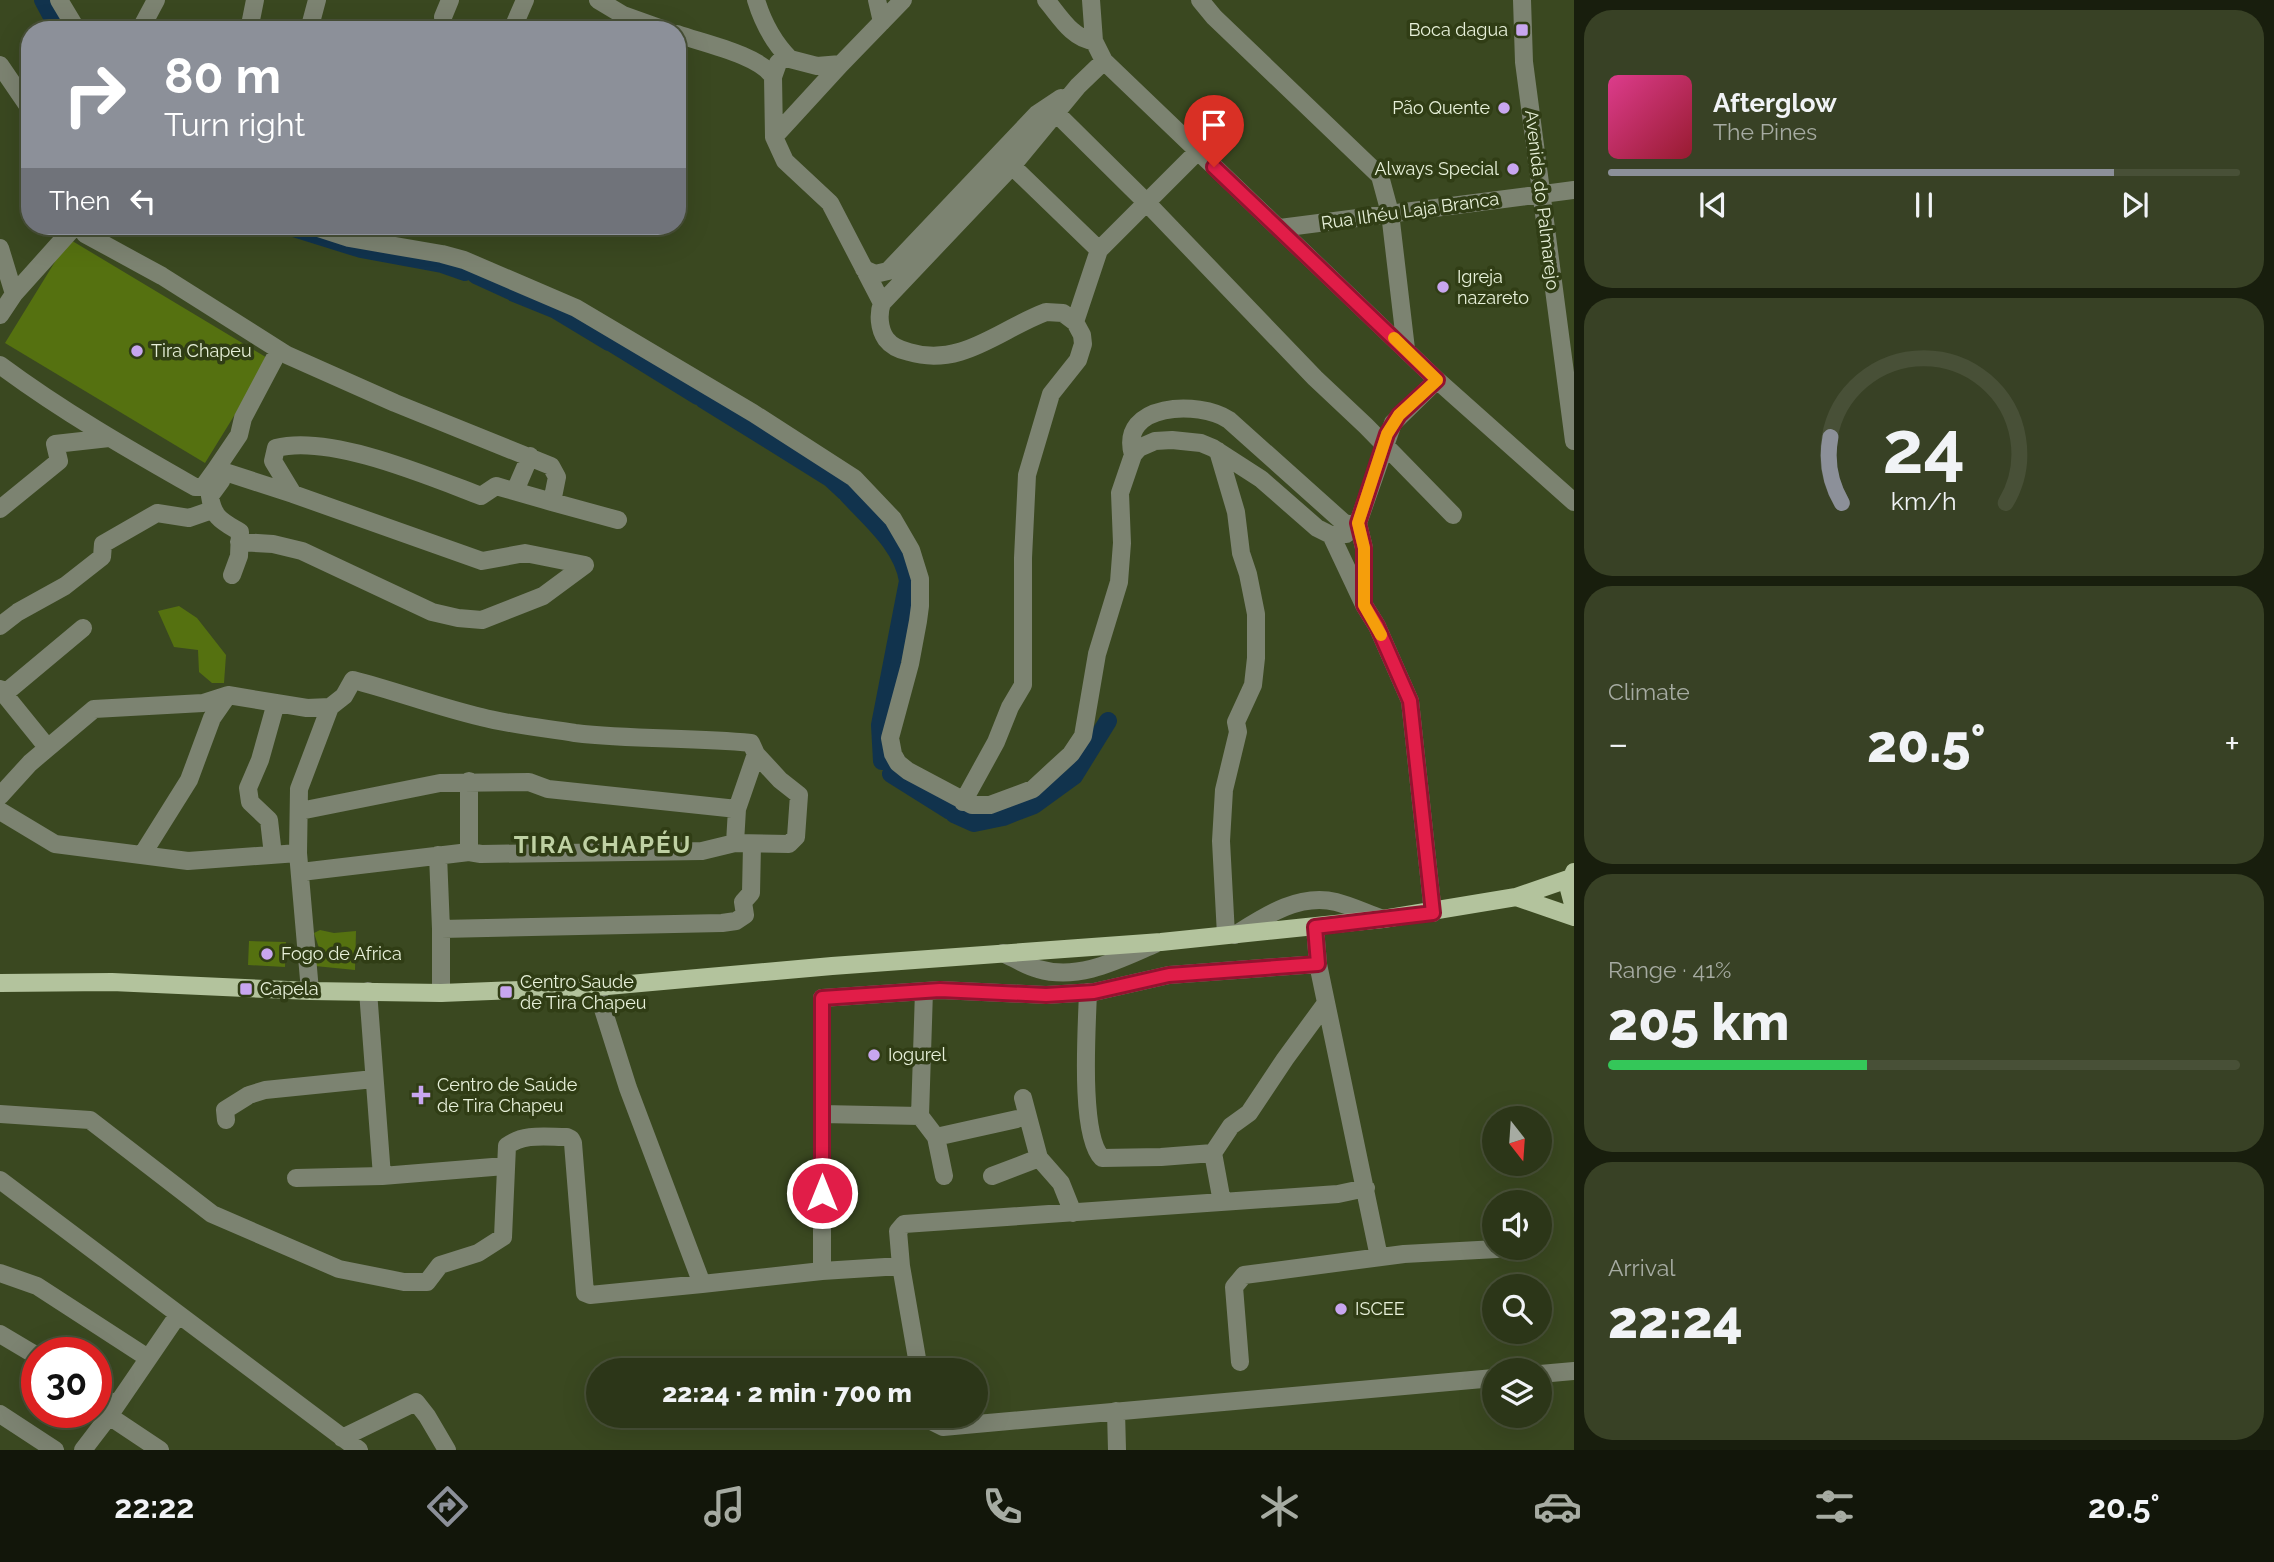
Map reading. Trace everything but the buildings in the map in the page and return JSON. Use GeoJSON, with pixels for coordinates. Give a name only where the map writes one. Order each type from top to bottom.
{"type":"FeatureCollection","features":[{"type":"Feature","properties":{"kind":"main road"},"geometry":{"type":"LineString","coordinates":[[0,984],[112,982],[310,991],[441,993],[596,987],[1161,942],[1315,927],[1433,913],[1516,897],[1573,875],[1570,895],[1574,908]]}},
{"type":"Feature","properties":{"kind":"main road"},"geometry":{"type":"LineString","coordinates":[[1516,897],[1574,917]]}},
{"type":"Feature","properties":{"kind":"street"},"geometry":{"type":"LineString","coordinates":[[59,0],[72,21]]}},
{"type":"Feature","properties":{"kind":"street"},"geometry":{"type":"LineString","coordinates":[[145,21],[156,0]]}},
{"type":"Feature","properties":{"kind":"street"},"geometry":{"type":"LineString","coordinates":[[251,21],[255,0]]}},
{"type":"Feature","properties":{"kind":"street"},"geometry":{"type":"LineString","coordinates":[[311,21],[317,0]]}},
{"type":"Feature","properties":{"kind":"street"},"geometry":{"type":"LineString","coordinates":[[443,17],[450,0]]}},
{"type":"Feature","properties":{"kind":"street"},"geometry":{"type":"LineString","coordinates":[[516,21],[525,0]]}},
{"type":"Feature","properties":{"kind":"street"},"geometry":{"type":"LineString","coordinates":[[598,0],[623,15],[640,21]]}},
{"type":"Feature","properties":{"kind":"street"},"geometry":{"type":"LineString","coordinates":[[756,0],[765,26],[790,59]]}},
{"type":"Feature","properties":{"kind":"street"},"geometry":{"type":"LineString","coordinates":[[877,0],[882,22]]}},
{"type":"Feature","properties":{"kind":"street"},"geometry":{"type":"LineString","coordinates":[[774,137],[904,0]]}},
{"type":"Feature","properties":{"kind":"street"},"geometry":{"type":"LineString","coordinates":[[1045,0],[1077,36],[1094,41]]}},
{"type":"Feature","properties":{"kind":"street"},"geometry":{"type":"LineString","coordinates":[[1091,0],[1094,41],[1104,61],[1437,380],[1574,502]]}},
{"type":"Feature","properties":{"kind":"street"},"geometry":{"type":"LineString","coordinates":[[1200,0],[1214,18],[1380,176],[1390,213],[1406,349]]}},
{"type":"Feature","properties":{"kind":"street","name":"Avenida do Palmarejo"},"geometry":{"type":"LineString","coordinates":[[1521,0],[1524,62],[1574,440]]}},
{"type":"Feature","properties":{"kind":"street"},"geometry":{"type":"LineString","coordinates":[[686,37],[755,62],[768,69],[773,77]]}},
{"type":"Feature","properties":{"kind":"street"},"geometry":{"type":"LineString","coordinates":[[841,64],[817,66],[790,59],[778,63],[773,77],[774,137],[785,160],[830,204],[882,303]]}},
{"type":"Feature","properties":{"kind":"street"},"geometry":{"type":"LineString","coordinates":[[963,802],[1023,685],[1023,558],[1027,474],[1051,394],[1081,353],[1082,335],[1075,322],[1063,313],[1045,312],[968,351],[924,356],[901,350],[888,341],[880,326],[879,310],[882,303],[1012,166],[1078,86],[1104,61]]}},
{"type":"Feature","properties":{"kind":"street"},"geometry":{"type":"LineString","coordinates":[[0,65],[21,96]]}},
{"type":"Feature","properties":{"kind":"street"},"geometry":{"type":"LineString","coordinates":[[864,269],[875,274],[888,271],[1037,114],[1078,86]]}},
{"type":"Feature","properties":{"kind":"street"},"geometry":{"type":"LineString","coordinates":[[1056,113],[1453,515]]}},
{"type":"Feature","properties":{"kind":"street"},"geometry":{"type":"LineString","coordinates":[[1075,322],[1099,250],[1197,152]]}},
{"type":"Feature","properties":{"kind":"street"},"geometry":{"type":"LineString","coordinates":[[1012,166],[1099,250]]}},
{"type":"Feature","properties":{"kind":"street","name":"Rua Ilhéu Laja Branca"},"geometry":{"type":"LineString","coordinates":[[1280,228],[1574,190]]}},
{"type":"Feature","properties":{"kind":"street"},"geometry":{"type":"LineString","coordinates":[[0,315],[14,294],[67,235]]}},
{"type":"Feature","properties":{"kind":"street"},"geometry":{"type":"LineString","coordinates":[[87,235],[162,276],[279,350],[396,404],[551,466],[557,477],[552,502]]}},
{"type":"Feature","properties":{"kind":"street"},"geometry":{"type":"LineString","coordinates":[[341,235],[464,260],[576,307],[742,406],[854,478],[873,496],[898,527],[915,559],[920,579],[916,632],[890,738],[893,754],[898,763],[908,771],[972,805],[990,805],[1033,789],[1071,754],[1083,736],[1097,653],[1117,594],[1122,543],[1120,493],[1133,455],[1139,448],[1155,441],[1200,443],[1218,451],[1261,479],[1317,528],[1331,535],[1346,534],[1358,523],[1387,434],[1399,415],[1437,380]]}},
{"type":"Feature","properties":{"kind":"street"},"geometry":{"type":"LineString","coordinates":[[0,248],[14,294]]}},
{"type":"Feature","properties":{"kind":"street"},"geometry":{"type":"LineString","coordinates":[[0,365],[109,438],[195,487],[203,486],[239,435],[243,418],[279,350]]}},
{"type":"Feature","properties":{"kind":"street"},"geometry":{"type":"LineString","coordinates":[[1133,455],[1131,435],[1141,422],[1161,412],[1190,408],[1209,410],[1229,420],[1343,522],[1350,525],[1358,523]]}},
{"type":"Feature","properties":{"kind":"street"},"geometry":{"type":"LineString","coordinates":[[7,504],[59,461],[55,444],[109,438]]}},
{"type":"Feature","properties":{"kind":"street"},"geometry":{"type":"LineString","coordinates":[[293,494],[273,461],[276,448],[293,443],[347,452],[422,474],[481,496],[496,486],[618,520]]}},
{"type":"Feature","properties":{"kind":"street"},"geometry":{"type":"LineString","coordinates":[[1218,451],[1236,512],[1241,553],[1248,574],[1255,614],[1256,636],[1253,685],[1236,722],[1238,732],[1224,790],[1221,841],[1230,935],[1275,910],[1306,902],[1335,902],[1383,919]]}},
{"type":"Feature","properties":{"kind":"street"},"geometry":{"type":"LineString","coordinates":[[515,491],[530,456]]}},
{"type":"Feature","properties":{"kind":"street"},"geometry":{"type":"LineString","coordinates":[[216,469],[482,561],[525,553],[585,565],[543,596],[482,620],[432,612],[302,551],[273,544],[239,542]]}},
{"type":"Feature","properties":{"kind":"street"},"geometry":{"type":"LineString","coordinates":[[216,469],[221,481],[210,496],[212,510],[220,519],[240,532],[239,556],[232,575]]}},
{"type":"Feature","properties":{"kind":"street"},"geometry":{"type":"LineString","coordinates":[[0,626],[18,612],[65,586],[102,557],[103,544],[157,513],[189,518],[212,510]]}},
{"type":"Feature","properties":{"kind":"street"},"geometry":{"type":"LineString","coordinates":[[1358,523],[1364,548],[1364,605]]}},
{"type":"Feature","properties":{"kind":"street"},"geometry":{"type":"LineString","coordinates":[[1331,535],[1364,605],[1377,626],[1410,701],[1433,913]]}},
{"type":"Feature","properties":{"kind":"street"},"geometry":{"type":"LineString","coordinates":[[47,747],[4,700],[83,628]]}},
{"type":"Feature","properties":{"kind":"street"},"geometry":{"type":"LineString","coordinates":[[301,872],[469,852],[702,851],[744,844],[789,844],[796,837],[799,795],[779,780],[756,754],[751,743],[706,738],[638,738],[579,733],[481,717],[353,680],[344,696],[330,707],[299,789],[298,853],[310,991]]}},
{"type":"Feature","properties":{"kind":"street"},"geometry":{"type":"LineString","coordinates":[[142,855],[189,780],[212,718],[228,695]]}},
{"type":"Feature","properties":{"kind":"street"},"geometry":{"type":"LineString","coordinates":[[0,796],[47,747],[94,709],[203,703],[228,695],[307,709],[330,707]]}},
{"type":"Feature","properties":{"kind":"street"},"geometry":{"type":"LineString","coordinates":[[273,855],[269,820],[250,802],[248,788],[260,760],[276,703]]}},
{"type":"Feature","properties":{"kind":"street"},"geometry":{"type":"LineString","coordinates":[[441,929],[736,921],[745,915],[743,902],[751,893],[737,809],[756,754]]}},
{"type":"Feature","properties":{"kind":"street"},"geometry":{"type":"LineString","coordinates":[[300,811],[440,783],[469,781],[529,782],[548,789],[737,809]]}},
{"type":"Feature","properties":{"kind":"street"},"geometry":{"type":"LineString","coordinates":[[469,781],[469,852]]}},
{"type":"Feature","properties":{"kind":"street"},"geometry":{"type":"LineString","coordinates":[[0,811],[55,844],[188,861],[298,853]]}},
{"type":"Feature","properties":{"kind":"street"},"geometry":{"type":"LineString","coordinates":[[438,855],[441,993]]}},
{"type":"Feature","properties":{"kind":"street"},"geometry":{"type":"LineString","coordinates":[[1315,927],[1318,964],[1379,1256]]}},
{"type":"Feature","properties":{"kind":"street"},"geometry":{"type":"LineString","coordinates":[[822,1271],[822,998],[924,991],[1046,995],[1088,992],[1169,975],[1318,964]]}},
{"type":"Feature","properties":{"kind":"street"},"geometry":{"type":"LineString","coordinates":[[596,987],[628,1088],[702,1284]]}},
{"type":"Feature","properties":{"kind":"street"},"geometry":{"type":"LineString","coordinates":[[368,991],[382,1176]]}},
{"type":"Feature","properties":{"kind":"street"},"geometry":{"type":"LineString","coordinates":[[924,991],[920,1116],[936,1138],[943,1176]]}},
{"type":"Feature","properties":{"kind":"street"},"geometry":{"type":"LineString","coordinates":[[1088,992],[1088,1102],[1092,1142],[1097,1152],[1102,1158],[1213,1153]]}},
{"type":"Feature","properties":{"kind":"street"},"geometry":{"type":"LineString","coordinates":[[1222,1202],[1213,1153],[1231,1126],[1249,1113],[1326,1003]]}},
{"type":"Feature","properties":{"kind":"street"},"geometry":{"type":"LineString","coordinates":[[226,1120],[225,1110],[265,1090],[374,1079]]}},
{"type":"Feature","properties":{"kind":"street"},"geometry":{"type":"LineString","coordinates":[[1023,1098],[1039,1158],[1061,1183],[1073,1213]]}},
{"type":"Feature","properties":{"kind":"street"},"geometry":{"type":"LineString","coordinates":[[0,1114],[90,1120],[212,1214],[339,1269],[404,1282],[427,1282],[440,1265],[478,1253],[503,1237],[507,1146],[514,1140],[525,1137],[571,1139],[585,1293],[590,1295],[822,1271],[901,1266]]}},
{"type":"Feature","properties":{"kind":"street"},"geometry":{"type":"LineString","coordinates":[[822,1114],[920,1116]]}},
{"type":"Feature","properties":{"kind":"street"},"geometry":{"type":"LineString","coordinates":[[936,1138],[1017,1119]]}},
{"type":"Feature","properties":{"kind":"street"},"geometry":{"type":"LineString","coordinates":[[992,1176],[1039,1158]]}},
{"type":"Feature","properties":{"kind":"street"},"geometry":{"type":"LineString","coordinates":[[296,1178],[382,1176],[505,1166]]}},
{"type":"Feature","properties":{"kind":"street"},"geometry":{"type":"LineString","coordinates":[[0,1180],[359,1450]]}},
{"type":"Feature","properties":{"kind":"street"},"geometry":{"type":"LineString","coordinates":[[917,1358],[901,1266],[898,1231],[904,1224],[1367,1193]]}},
{"type":"Feature","properties":{"kind":"street"},"geometry":{"type":"LineString","coordinates":[[1240,1362],[1234,1287],[1244,1275],[1379,1256],[1482,1249]]}},
{"type":"Feature","properties":{"kind":"street"},"geometry":{"type":"LineString","coordinates":[[3,1281],[37,1286],[148,1358]]}},
{"type":"Feature","properties":{"kind":"street"},"geometry":{"type":"LineString","coordinates":[[83,1450],[178,1315]]}},
{"type":"Feature","properties":{"kind":"street"},"geometry":{"type":"LineString","coordinates":[[0,1334],[21,1346]]}},
{"type":"Feature","properties":{"kind":"street"},"geometry":{"type":"LineString","coordinates":[[1552,1373],[1574,1371]]}},
{"type":"Feature","properties":{"kind":"street"},"geometry":{"type":"LineString","coordinates":[[988,1423],[1482,1379]]}},
{"type":"Feature","properties":{"kind":"street"},"geometry":{"type":"LineString","coordinates":[[342,1438],[416,1402],[447,1450]]}},
{"type":"Feature","properties":{"kind":"street"},"geometry":{"type":"LineString","coordinates":[[113,1411],[160,1450]]}},
{"type":"Feature","properties":{"kind":"street"},"geometry":{"type":"LineString","coordinates":[[1116,1411],[1117,1450]]}},
{"type":"Feature","properties":{"kind":"street"},"geometry":{"type":"LineString","coordinates":[[0,1414],[55,1450]]}},
{"type":"Feature","properties":{"kind":"green space","name":"Tira Chapeu"},"geometry":{"type":"Polygon","coordinates":[[[69,239],[269,359],[205,463],[5,343],[69,239]]]}},
{"type":"Feature","properties":{"kind":"green space"},"geometry":{"type":"Polygon","coordinates":[[[179,606],[197,618],[226,655],[224,683],[212,683],[199,672],[198,650],[174,647],[158,611],[179,606]]]}},
{"type":"Feature","properties":{"kind":"green space"},"geometry":{"type":"Polygon","coordinates":[[[320,930],[334,933],[356,931],[355,970],[315,966],[319,948],[314,933],[320,930]]]}},
{"type":"Feature","properties":{"kind":"green space","name":"Fogo de Africa"},"geometry":{"type":"Polygon","coordinates":[[[249,941],[286,942],[285,967],[248,965],[249,941]]]}},
{"type":"Feature","properties":{"kind":"waterway"},"geometry":{"type":"LineString","coordinates":[[43,0],[54,21]]}},
{"type":"Feature","properties":{"kind":"waterway"},"geometry":{"type":"LineString","coordinates":[[316,235],[361,249],[442,264],[465,272]]}},
{"type":"Feature","properties":{"kind":"waterway"},"geometry":{"type":"LineString","coordinates":[[476,275],[511,291]]}},
{"type":"Feature","properties":{"kind":"waterway"},"geometry":{"type":"LineString","coordinates":[[514,293],[556,310],[609,342]]}},
{"type":"Feature","properties":{"kind":"waterway"},"geometry":{"type":"LineString","coordinates":[[612,343],[698,396]]}},
{"type":"Feature","properties":{"kind":"waterway"},"geometry":{"type":"LineString","coordinates":[[703,399],[830,478],[845,492]]}},
{"type":"Feature","properties":{"kind":"waterway"},"geometry":{"type":"LineString","coordinates":[[847,494],[893,545],[900,556],[908,581],[880,725],[882,761]]}},
{"type":"Feature","properties":{"kind":"waterway"},"geometry":{"type":"LineString","coordinates":[[954,814],[974,823],[1003,817],[1034,805],[1074,776],[1108,721]]}},
{"type":"Feature","properties":{"kind":"waterway"},"geometry":{"type":"LineString","coordinates":[[891,774],[950,811]]}},
{"type":"Feature","properties":{"kind":"slow traffic"},"geometry":{"type":"LineString","coordinates":[[1381,635],[1364,605],[1364,548],[1358,523],[1393,423],[1437,380],[1394,338]]}},
{"type":"Feature","properties":{"kind":"place","name":"Boca dagua"},"geometry":{"type":"Point","coordinates":[1522,30]}},
{"type":"Feature","properties":{"kind":"place","name":"Pão Quente"},"geometry":{"type":"Point","coordinates":[1504,108]}},
{"type":"Feature","properties":{"kind":"place","name":"Always Special"},"geometry":{"type":"Point","coordinates":[1513,169]}},
{"type":"Feature","properties":{"kind":"place","name":"Igreja nazareto"},"geometry":{"type":"Point","coordinates":[1443,287]}},
{"type":"Feature","properties":{"kind":"place","name":"Tira Chapeu"},"geometry":{"type":"Point","coordinates":[137,351]}},
{"type":"Feature","properties":{"kind":"place","name":"Fogo de Africa"},"geometry":{"type":"Point","coordinates":[267,954]}},
{"type":"Feature","properties":{"kind":"place","name":"Capela"},"geometry":{"type":"Point","coordinates":[246,989]}},
{"type":"Feature","properties":{"kind":"place","name":"Centro Saude de Tira Chapeu"},"geometry":{"type":"Point","coordinates":[506,992]}},
{"type":"Feature","properties":{"kind":"place","name":"Iogurel"},"geometry":{"type":"Point","coordinates":[874,1055]}},
{"type":"Feature","properties":{"kind":"place","name":"Centro de Saúde de Tira Chapeu"},"geometry":{"type":"Point","coordinates":[421,1095]}},
{"type":"Feature","properties":{"kind":"place","name":"ISCEE"},"geometry":{"type":"Point","coordinates":[1341,1309]}},
{"type":"Feature","properties":{"kind":"district","name":"TIRA CHAPÉU"},"geometry":{"type":"Point","coordinates":[603,845]}},
{"type":"Feature","properties":{"kind":"route"},"geometry":{"type":"LineString","coordinates":[[822,1193],[822,998],[940,990],[1046,995],[1094,992],[1169,975],[1318,964],[1315,927],[1433,913],[1410,701],[1377,626],[1364,605],[1364,548],[1358,523],[1393,423],[1437,380],[1214,167]]}}]}
